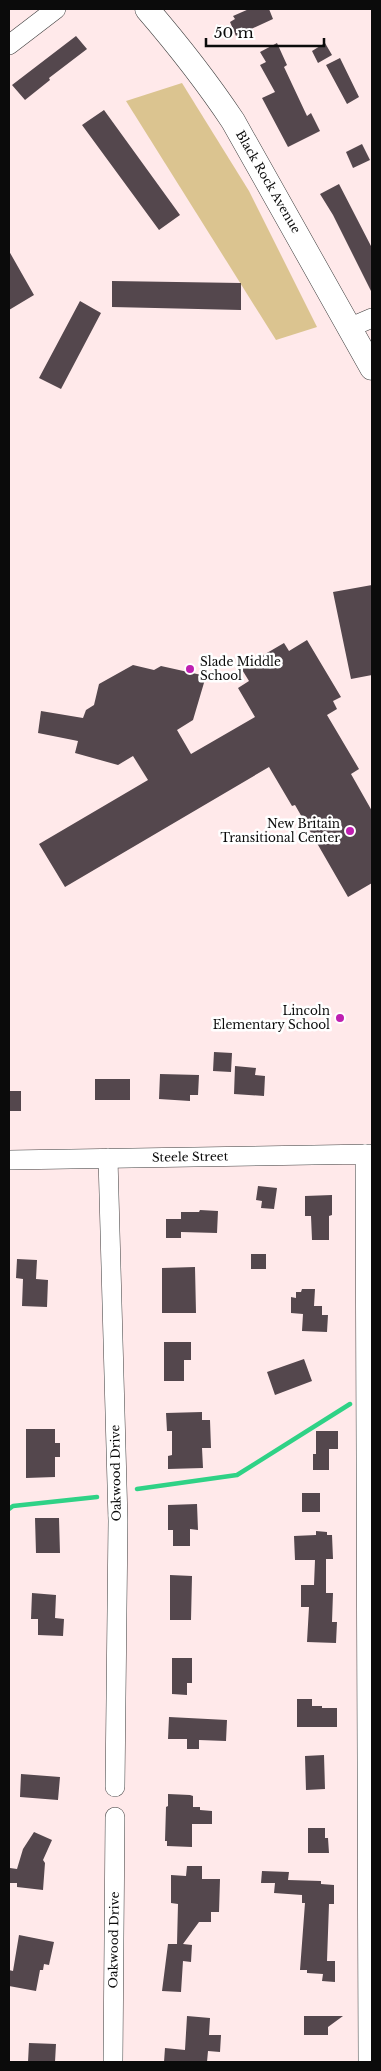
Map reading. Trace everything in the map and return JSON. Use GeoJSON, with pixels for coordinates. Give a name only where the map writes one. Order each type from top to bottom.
{"type":"FeatureCollection","features":[{"type":"Feature","properties":{"kind":"street"},"geometry":{"type":"LineString","coordinates":[[9,46],[56,9]]}},
{"type":"Feature","properties":{"kind":"street","name":"Black Rock Avenue"},"geometry":{"type":"LineString","coordinates":[[147,9],[208,83],[233,121],[372,368]]}},
{"type":"Feature","properties":{"kind":"street"},"geometry":{"type":"LineString","coordinates":[[350,327],[372,318]]}},
{"type":"Feature","properties":{"kind":"street"},"geometry":{"type":"LineString","coordinates":[[368,2062],[369,1154]]}},
{"type":"Feature","properties":{"kind":"street","name":"Steele Street"},"geometry":{"type":"LineString","coordinates":[[9,1160],[369,1154]]}},
{"type":"Feature","properties":{"kind":"street","name":"Oakwood Drive"},"geometry":{"type":"LineString","coordinates":[[108,1158],[118,1521],[115,1787]]}},
{"type":"Feature","properties":{"kind":"street","name":"Oakwood Drive"},"geometry":{"type":"LineString","coordinates":[[113,2062],[115,1817]]}},
{"type":"Feature","properties":{"kind":"shaded area"},"geometry":{"type":"Polygon","coordinates":[[[182,83],[249,191],[317,327],[276,340],[126,101],[182,83]]]}},
{"type":"Feature","properties":{"kind":"building"},"geometry":{"type":"Polygon","coordinates":[[[249,9],[269,9],[273,19],[236,36],[230,22],[235,19],[233,16],[249,9]]]}},
{"type":"Feature","properties":{"kind":"building"},"geometry":{"type":"Polygon","coordinates":[[[76,36],[87,49],[49,78],[50,80],[25,100],[12,85],[76,36]]]}},
{"type":"Feature","properties":{"kind":"building"},"geometry":{"type":"Polygon","coordinates":[[[277,43],[287,65],[284,67],[307,116],[311,113],[320,131],[288,147],[262,98],[275,92],[260,65],[266,62],[260,52],[277,43]]]}},
{"type":"Feature","properties":{"kind":"building"},"geometry":{"type":"Polygon","coordinates":[[[325,43],[332,55],[318,63],[312,51],[325,43]]]}},
{"type":"Feature","properties":{"kind":"building"},"geometry":{"type":"Polygon","coordinates":[[[340,58],[359,97],[347,104],[326,65],[340,58]]]}},
{"type":"Feature","properties":{"kind":"building"},"geometry":{"type":"Polygon","coordinates":[[[104,110],[180,215],[159,230],[82,125],[104,110]]]}},
{"type":"Feature","properties":{"kind":"building"},"geometry":{"type":"Polygon","coordinates":[[[362,144],[370,160],[353,168],[346,152],[362,144]]]}},
{"type":"Feature","properties":{"kind":"building"},"geometry":{"type":"Polygon","coordinates":[[[339,184],[372,248],[372,293],[333,215],[320,194],[339,184]]]}},
{"type":"Feature","properties":{"kind":"building"},"geometry":{"type":"Polygon","coordinates":[[[9,251],[34,295],[9,310],[9,251]]]}},
{"type":"Feature","properties":{"kind":"building"},"geometry":{"type":"Polygon","coordinates":[[[112,281],[241,283],[241,310],[112,307],[112,281]]]}},
{"type":"Feature","properties":{"kind":"building"},"geometry":{"type":"Polygon","coordinates":[[[80,301],[101,313],[61,389],[39,378],[80,301]]]}},
{"type":"Feature","properties":{"kind":"building"},"geometry":{"type":"Polygon","coordinates":[[[372,585],[372,675],[351,679],[333,592],[372,585]]]}},
{"type":"Feature","properties":{"kind":"building"},"geometry":{"type":"Polygon","coordinates":[[[307,640],[341,697],[333,701],[337,709],[327,715],[359,769],[351,774],[372,811],[372,883],[348,897],[295,805],[292,806],[269,767],[65,887],[39,844],[148,780],[133,756],[118,765],[75,753],[78,741],[38,733],[41,711],[83,718],[86,710],[94,705],[99,684],[133,665],[154,670],[161,666],[206,676],[193,720],[177,730],[191,754],[255,717],[238,688],[249,681],[241,668],[284,643],[289,651],[307,640]]]}},
{"type":"Feature","properties":{"kind":"building"},"geometry":{"type":"Polygon","coordinates":[[[214,1052],[232,1053],[231,1072],[213,1071],[214,1052]]]}},
{"type":"Feature","properties":{"kind":"building"},"geometry":{"type":"Polygon","coordinates":[[[235,1066],[256,1068],[255,1075],[265,1076],[264,1096],[234,1094],[235,1066]]]}},
{"type":"Feature","properties":{"kind":"building"},"geometry":{"type":"Polygon","coordinates":[[[160,1074],[199,1075],[198,1095],[190,1095],[190,1101],[159,1099],[160,1074]]]}},
{"type":"Feature","properties":{"kind":"building"},"geometry":{"type":"Polygon","coordinates":[[[95,1079],[130,1079],[130,1100],[95,1100],[95,1079]]]}},
{"type":"Feature","properties":{"kind":"building"},"geometry":{"type":"Polygon","coordinates":[[[9,1091],[21,1091],[21,1111],[9,1111],[9,1091]]]}},
{"type":"Feature","properties":{"kind":"building"},"geometry":{"type":"Polygon","coordinates":[[[258,1186],[277,1188],[274,1209],[261,1208],[262,1201],[256,1200],[258,1186]]]}},
{"type":"Feature","properties":{"kind":"building"},"geometry":{"type":"Polygon","coordinates":[[[332,1195],[332,1215],[329,1216],[329,1240],[312,1240],[311,1216],[305,1216],[305,1196],[332,1195]]]}},
{"type":"Feature","properties":{"kind":"building"},"geometry":{"type":"Polygon","coordinates":[[[200,1210],[218,1211],[217,1233],[181,1232],[181,1238],[166,1238],[166,1219],[181,1219],[181,1212],[199,1212],[200,1210]]]}},
{"type":"Feature","properties":{"kind":"building"},"geometry":{"type":"Polygon","coordinates":[[[251,1254],[266,1254],[266,1269],[251,1269],[251,1254]]]}},
{"type":"Feature","properties":{"kind":"building"},"geometry":{"type":"Polygon","coordinates":[[[17,1259],[37,1260],[36,1279],[48,1280],[47,1307],[22,1306],[23,1279],[16,1278],[17,1259]]]}},
{"type":"Feature","properties":{"kind":"building"},"geometry":{"type":"Polygon","coordinates":[[[195,1267],[196,1313],[162,1313],[162,1268],[195,1267]]]}},
{"type":"Feature","properties":{"kind":"building"},"geometry":{"type":"Polygon","coordinates":[[[302,1289],[315,1289],[314,1306],[322,1306],[322,1315],[328,1315],[327,1332],[302,1331],[303,1314],[291,1313],[291,1297],[296,1298],[296,1292],[301,1292],[302,1289]]]}},
{"type":"Feature","properties":{"kind":"building"},"geometry":{"type":"Polygon","coordinates":[[[164,1342],[191,1342],[191,1360],[184,1360],[184,1381],[164,1381],[164,1342]]]}},
{"type":"Feature","properties":{"kind":"building"},"geometry":{"type":"Polygon","coordinates":[[[304,1359],[312,1381],[275,1395],[267,1372],[304,1359]]]}},
{"type":"Feature","properties":{"kind":"building"},"geometry":{"type":"Polygon","coordinates":[[[202,1412],[202,1420],[210,1420],[211,1448],[202,1448],[203,1468],[168,1469],[168,1456],[172,1455],[172,1431],[167,1431],[166,1413],[202,1412]]]}},
{"type":"Feature","properties":{"kind":"building"},"geometry":{"type":"Polygon","coordinates":[[[26,1429],[55,1429],[55,1443],[60,1443],[60,1457],[55,1457],[55,1477],[26,1478],[26,1429]]]}},
{"type":"Feature","properties":{"kind":"building"},"geometry":{"type":"Polygon","coordinates":[[[316,1431],[338,1431],[338,1449],[329,1449],[329,1470],[313,1470],[313,1454],[316,1454],[316,1431]]]}},
{"type":"Feature","properties":{"kind":"building"},"geometry":{"type":"Polygon","coordinates":[[[302,1493],[320,1493],[320,1512],[302,1512],[302,1493]]]}},
{"type":"Feature","properties":{"kind":"building"},"geometry":{"type":"Polygon","coordinates":[[[197,1504],[198,1530],[190,1529],[190,1546],[173,1546],[173,1530],[168,1530],[168,1505],[197,1504]]]}},
{"type":"Feature","properties":{"kind":"building"},"geometry":{"type":"Polygon","coordinates":[[[35,1518],[59,1518],[60,1553],[36,1553],[35,1518]]]}},
{"type":"Feature","properties":{"kind":"building"},"geometry":{"type":"Polygon","coordinates":[[[316,1531],[327,1532],[327,1535],[332,1535],[333,1559],[326,1559],[326,1593],[333,1593],[332,1622],[337,1622],[336,1643],[307,1642],[309,1607],[301,1607],[301,1585],[314,1585],[315,1560],[295,1560],[294,1536],[316,1535],[316,1531]]]}},
{"type":"Feature","properties":{"kind":"building"},"geometry":{"type":"Polygon","coordinates":[[[170,1575],[192,1576],[191,1620],[170,1620],[170,1575]]]}},
{"type":"Feature","properties":{"kind":"building"},"geometry":{"type":"Polygon","coordinates":[[[32,1593],[56,1595],[55,1618],[64,1619],[63,1636],[38,1635],[38,1619],[31,1619],[32,1593]]]}},
{"type":"Feature","properties":{"kind":"building"},"geometry":{"type":"Polygon","coordinates":[[[172,1658],[192,1658],[192,1683],[187,1683],[187,1695],[172,1694],[172,1658]]]}},
{"type":"Feature","properties":{"kind":"building"},"geometry":{"type":"Polygon","coordinates":[[[297,1699],[312,1699],[312,1706],[337,1708],[337,1727],[297,1727],[297,1699]]]}},
{"type":"Feature","properties":{"kind":"building"},"geometry":{"type":"Polygon","coordinates":[[[169,1717],[227,1720],[226,1741],[199,1740],[199,1749],[187,1749],[187,1739],[168,1739],[169,1717]]]}},
{"type":"Feature","properties":{"kind":"building"},"geometry":{"type":"Polygon","coordinates":[[[324,1755],[325,1789],[306,1790],[305,1756],[324,1755]]]}},
{"type":"Feature","properties":{"kind":"building"},"geometry":{"type":"Polygon","coordinates":[[[21,1774],[60,1777],[58,1800],[20,1797],[21,1774]]]}},
{"type":"Feature","properties":{"kind":"building"},"geometry":{"type":"Polygon","coordinates":[[[168,1794],[193,1796],[193,1807],[212,1811],[212,1824],[192,1824],[192,1847],[167,1846],[167,1841],[165,1841],[168,1794]]]}},
{"type":"Feature","properties":{"kind":"building"},"geometry":{"type":"Polygon","coordinates":[[[308,1828],[325,1828],[325,1838],[328,1838],[329,1853],[308,1853],[308,1828]]]}},
{"type":"Feature","properties":{"kind":"building"},"geometry":{"type":"Polygon","coordinates":[[[34,1832],[52,1840],[43,1860],[45,1863],[43,1890],[17,1887],[17,1883],[9,1883],[10,1868],[17,1869],[23,1849],[34,1832]]]}},
{"type":"Feature","properties":{"kind":"building"},"geometry":{"type":"Polygon","coordinates":[[[187,1866],[202,1866],[202,1879],[220,1879],[219,1912],[211,1912],[211,1922],[199,1922],[183,1944],[192,1945],[191,1962],[183,1961],[181,1992],[162,1991],[168,1944],[177,1944],[178,1904],[171,1903],[171,1875],[186,1876],[187,1866]]]}},
{"type":"Feature","properties":{"kind":"building"},"geometry":{"type":"Polygon","coordinates":[[[262,1871],[289,1872],[288,1880],[321,1881],[321,1884],[334,1885],[334,1904],[329,1904],[327,1961],[335,1961],[335,1982],[322,1981],[323,1974],[307,1973],[307,1970],[300,1970],[305,1903],[302,1903],[302,1895],[274,1893],[275,1883],[261,1883],[262,1871]]]}},
{"type":"Feature","properties":{"kind":"building"},"geometry":{"type":"Polygon","coordinates":[[[19,1935],[54,1942],[49,1965],[44,1964],[43,1970],[40,1970],[36,1991],[9,1986],[9,1970],[13,1971],[19,1935]]]}},
{"type":"Feature","properties":{"kind":"building"},"geometry":{"type":"Polygon","coordinates":[[[187,2016],[210,2018],[209,2035],[221,2035],[220,2052],[208,2051],[207,2062],[164,2062],[165,2048],[185,2050],[187,2016]]]}},
{"type":"Feature","properties":{"kind":"building"},"geometry":{"type":"Polygon","coordinates":[[[304,2016],[343,2016],[328,2027],[328,2035],[304,2035],[304,2016]]]}},
{"type":"Feature","properties":{"kind":"building"},"geometry":{"type":"Polygon","coordinates":[[[29,2043],[56,2044],[55,2062],[28,2062],[29,2043]]]}},
{"type":"Feature","properties":{"kind":"waterway"},"geometry":{"type":"LineString","coordinates":[[137,1489],[237,1475],[350,1404]]}},
{"type":"Feature","properties":{"kind":"waterway"},"geometry":{"type":"LineString","coordinates":[[9,1509],[13,1506],[97,1497]]}},
{"type":"Feature","properties":{"kind":"place","name":"Slade Middle School"},"geometry":{"type":"Point","coordinates":[190,669]}},
{"type":"Feature","properties":{"kind":"place","name":"New Britain Transitional Center"},"geometry":{"type":"Point","coordinates":[350,831]}},
{"type":"Feature","properties":{"kind":"place","name":"Lincoln Elementary School"},"geometry":{"type":"Point","coordinates":[340,1018]}}]}
